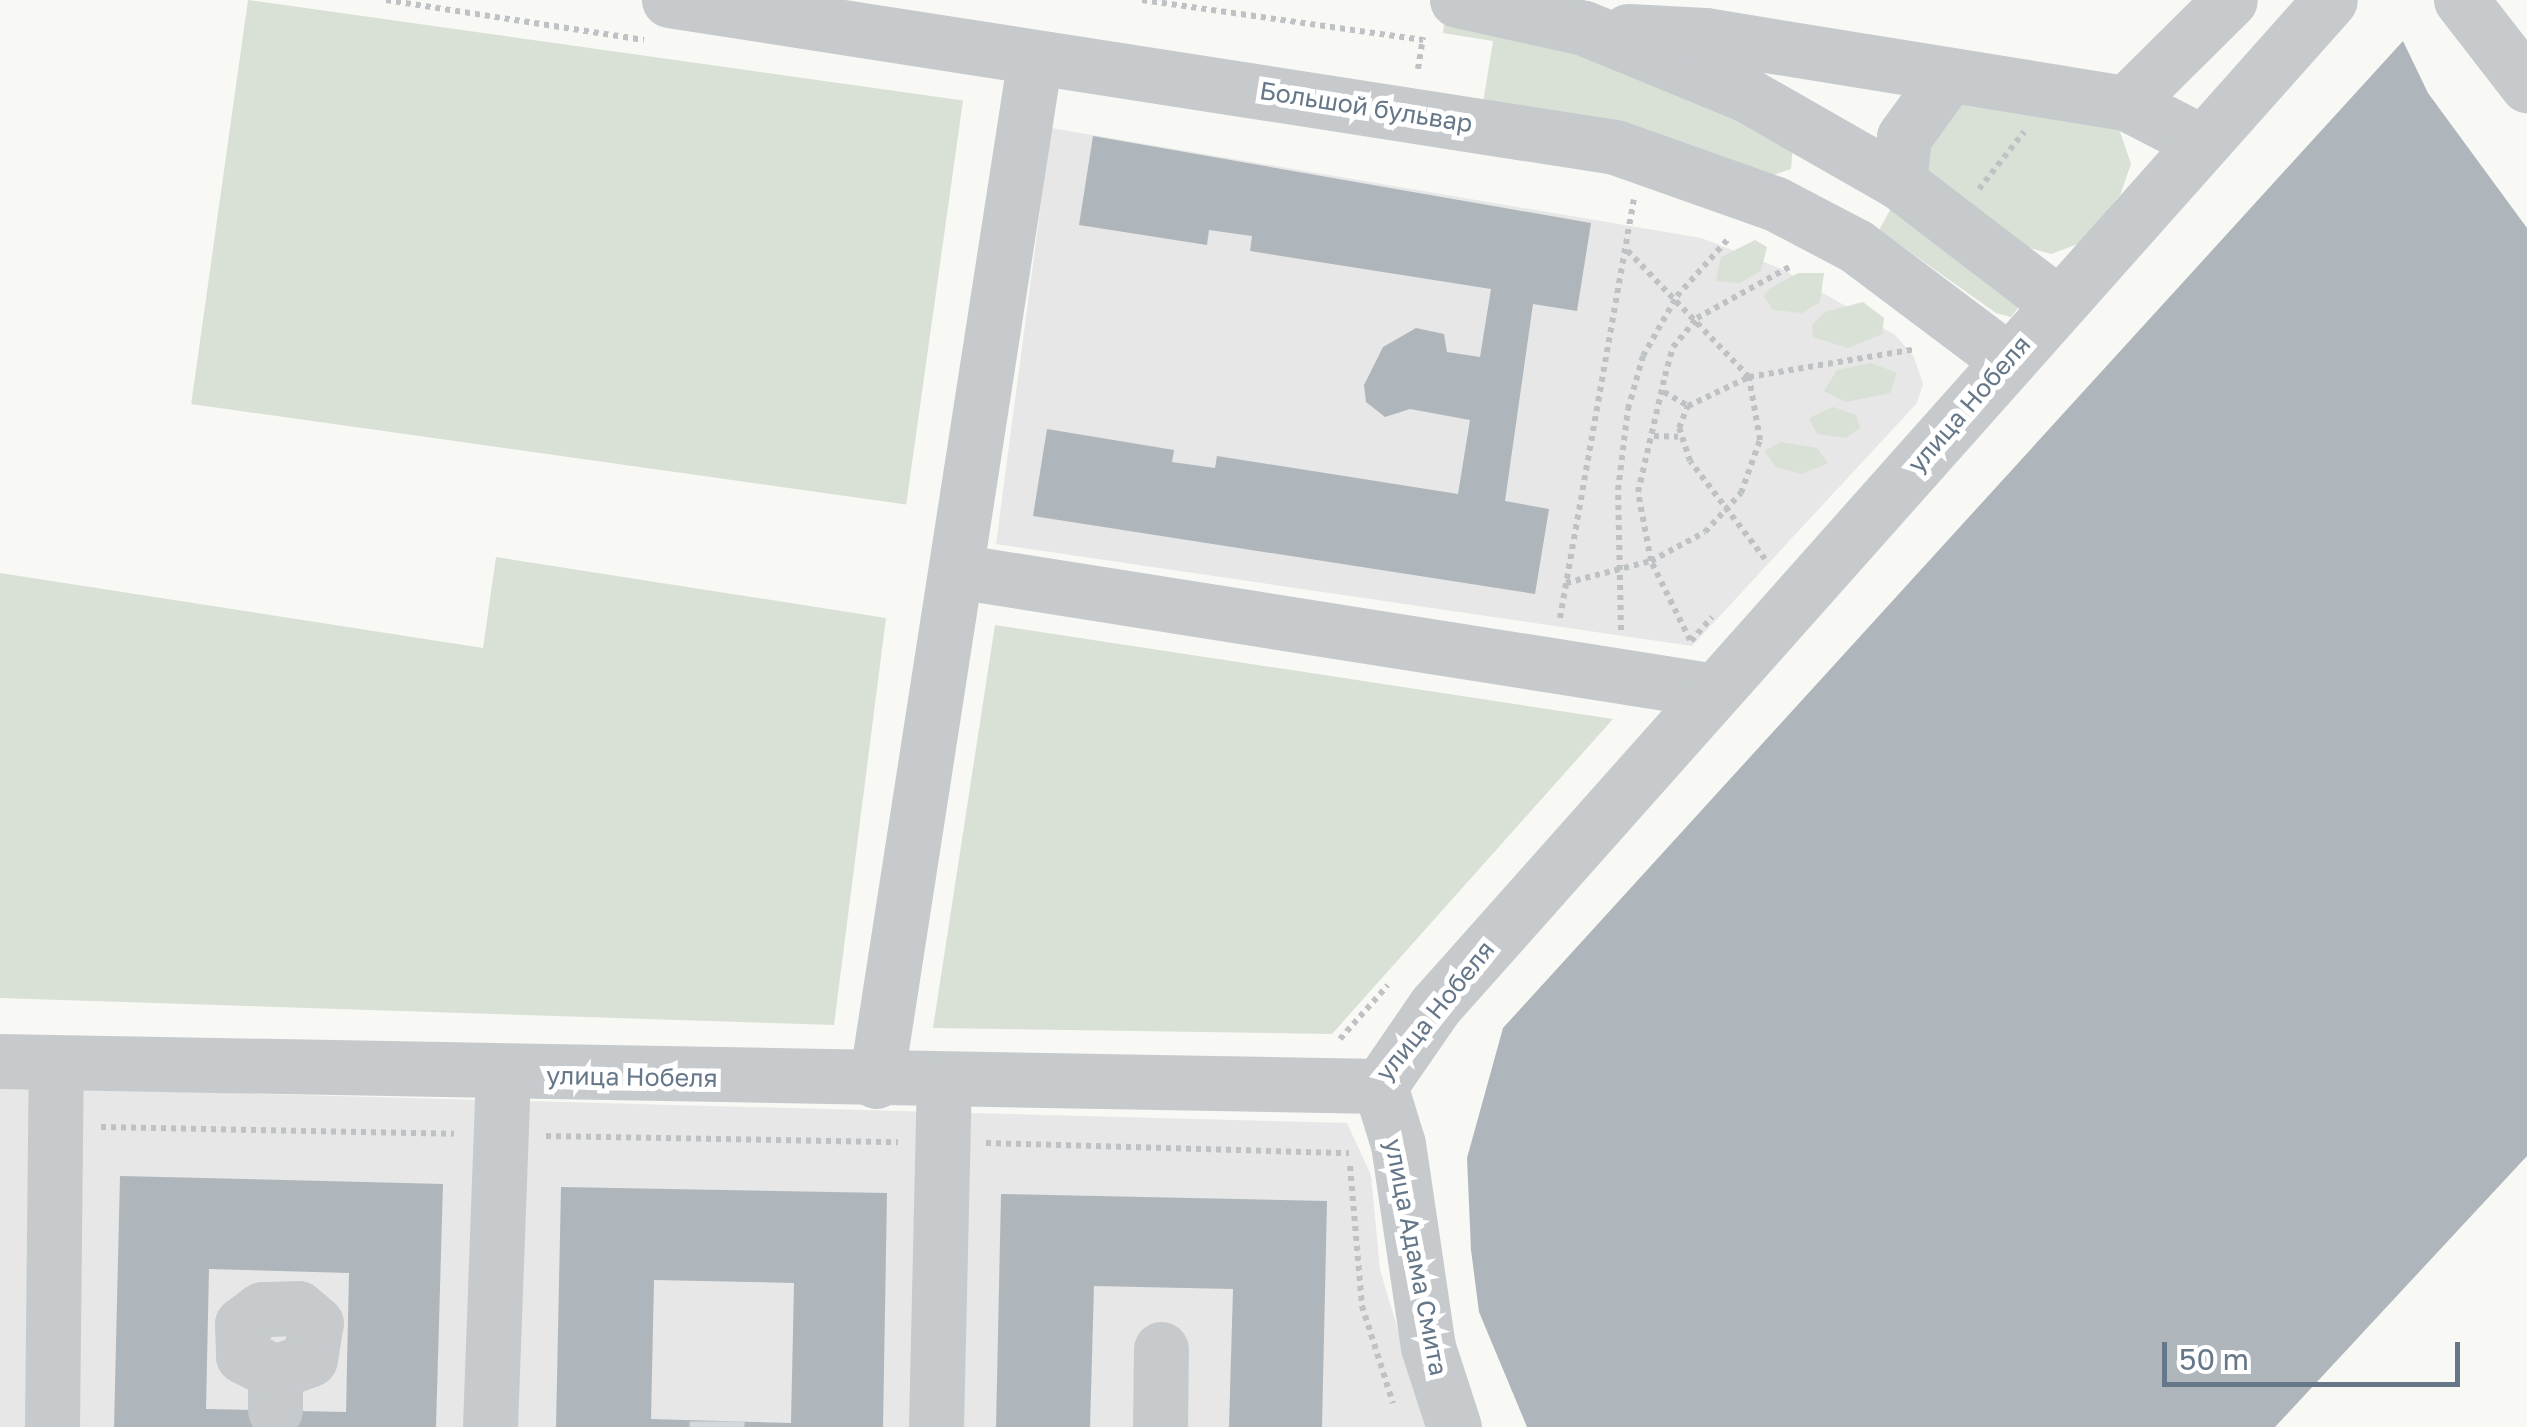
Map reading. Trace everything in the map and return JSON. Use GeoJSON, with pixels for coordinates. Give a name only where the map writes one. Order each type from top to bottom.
{"type":"FeatureCollection","features":[{"type":"Feature","properties":{"kind":"street"},"geometry":{"type":"LineString","coordinates":[[2126,103],[2230,0]]}},
{"type":"Feature","properties":{"kind":"street","name":"улица Нобеля"},"geometry":{"type":"LineString","coordinates":[[0,1062],[944,1083],[1380,1086],[1435,1006],[2200,141],[2330,0]]}},
{"type":"Feature","properties":{"kind":"street"},"geometry":{"type":"LineString","coordinates":[[2460,0],[2527,85]]}},
{"type":"Feature","properties":{"kind":"street"},"geometry":{"type":"LineString","coordinates":[[1440,20],[1705,35],[1946,79],[2126,103],[2200,141]]}},
{"type":"Feature","properties":{"kind":"street","name":"Большой бульвар"},"geometry":{"type":"LineString","coordinates":[[662,21],[1034,58],[1614,147],[1920,288],[2009,361]]}},
{"type":"Feature","properties":{"kind":"street"},"geometry":{"type":"LineString","coordinates":[[1584,28],[1748,96],[1899,182],[2057,303]]}},
{"type":"Feature","properties":{"kind":"street"},"geometry":{"type":"LineString","coordinates":[[876,1081],[1034,58]]}},
{"type":"Feature","properties":{"kind":"street"},"geometry":{"type":"LineString","coordinates":[[1899,182],[1904,138],[1946,79]]}},
{"type":"Feature","properties":{"kind":"street"},"geometry":{"type":"LineString","coordinates":[[1795,233],[1829,202],[1842,180],[1840,148]]}},
{"type":"Feature","properties":{"kind":"street"},"geometry":{"type":"LineString","coordinates":[[956,571],[1715,690]]}},
{"type":"Feature","properties":{"kind":"street"},"geometry":{"type":"LineString","coordinates":[[52,1427],[56,1064]]}},
{"type":"Feature","properties":{"kind":"street"},"geometry":{"type":"LineString","coordinates":[[490,1427],[503,1074]]}},
{"type":"Feature","properties":{"kind":"street"},"geometry":{"type":"LineString","coordinates":[[936,1427],[944,1083]]}},
{"type":"Feature","properties":{"kind":"street","name":"улица Адама Смита"},"geometry":{"type":"LineString","coordinates":[[1380,1086],[1398,1144],[1428,1347],[1454,1427]]}},
{"type":"Feature","properties":{"kind":"street"},"geometry":{"type":"LineString","coordinates":[[1160,1427],[1161,1348]]}},
{"type":"Feature","properties":{"kind":"path"},"geometry":{"type":"LineString","coordinates":[[386,0],[662,21]]}},
{"type":"Feature","properties":{"kind":"path"},"geometry":{"type":"LineString","coordinates":[[1142,0],[1440,20]]}},
{"type":"Feature","properties":{"kind":"path"},"geometry":{"type":"LineString","coordinates":[[1620,190],[1652,197]]}},
{"type":"Feature","properties":{"kind":"path"},"geometry":{"type":"LineString","coordinates":[[1560,618],[1635,193]]}},
{"type":"Feature","properties":{"kind":"path"},"geometry":{"type":"LineString","coordinates":[[1621,630],[1617,572],[1628,409],[1643,356],[1677,296],[1740,224]]}},
{"type":"Feature","properties":{"kind":"path"},"geometry":{"type":"LineString","coordinates":[[1691,641],[1651,561],[1638,492],[1673,347],[1697,318],[1807,259],[1795,233]]}},
{"type":"Feature","properties":{"kind":"path"},"geometry":{"type":"LineString","coordinates":[[1566,583],[1651,561],[1726,512],[1760,440],[1749,377],[1677,296],[1625,248]]}},
{"type":"Feature","properties":{"kind":"path"},"geometry":{"type":"LineString","coordinates":[[1663,391],[1672,403],[1688,406],[1749,377],[1932,348],[1921,337]]}},
{"type":"Feature","properties":{"kind":"path"},"geometry":{"type":"LineString","coordinates":[[1680,440],[1688,406]]}},
{"type":"Feature","properties":{"kind":"path"},"geometry":{"type":"LineString","coordinates":[[1653,436],[1672,432],[1680,440],[1726,512],[1765,559]]}},
{"type":"Feature","properties":{"kind":"path"},"geometry":{"type":"LineString","coordinates":[[1753,573],[1778,545]]}},
{"type":"Feature","properties":{"kind":"path"},"geometry":{"type":"LineString","coordinates":[[1656,682],[1716,614]]}},
{"type":"Feature","properties":{"kind":"path"},"geometry":{"type":"LineString","coordinates":[[1320,1040],[1339,1040],[1392,981]]}},
{"type":"Feature","properties":{"kind":"path"},"geometry":{"type":"LineString","coordinates":[[56,1126],[1348,1148],[1362,1306],[1399,1415]]}},
{"type":"Feature","properties":{"kind":"shaded area"},"geometry":{"type":"Polygon","coordinates":[[[248,0],[963,100],[906,505],[191,404],[248,0]]]}},
{"type":"Feature","properties":{"kind":"shaded area"},"geometry":{"type":"Polygon","coordinates":[[[1444,23],[1552,44],[1611,65],[1793,144],[1791,169],[1770,176],[1615,124],[1483,103],[1493,41],[1443,33],[1444,23]]]}},
{"type":"Feature","properties":{"kind":"shaded area"},"geometry":{"type":"Polygon","coordinates":[[[1970,102],[2117,123],[2131,164],[2120,195],[2081,243],[2051,254],[2023,246],[1924,170],[1920,136],[1948,106],[1970,102]]]}},
{"type":"Feature","properties":{"kind":"shaded area"},"geometry":{"type":"Polygon","coordinates":[[[1051,128],[1701,238],[1782,269],[1895,335],[1914,357],[1923,384],[1917,403],[1692,646],[996,544],[1051,128]]]}},
{"type":"Feature","properties":{"kind":"shaded area"},"geometry":{"type":"Polygon","coordinates":[[[1893,205],[2019,307],[2011,317],[1996,313],[1879,230],[1893,205]]]}},
{"type":"Feature","properties":{"kind":"shaded area"},"geometry":{"type":"Polygon","coordinates":[[[1755,240],[1767,247],[1761,271],[1739,283],[1716,281],[1721,257],[1755,240]]]}},
{"type":"Feature","properties":{"kind":"shaded area"},"geometry":{"type":"Polygon","coordinates":[[[1798,273],[1824,273],[1820,302],[1802,313],[1773,310],[1764,296],[1798,273]]]}},
{"type":"Feature","properties":{"kind":"shaded area"},"geometry":{"type":"Polygon","coordinates":[[[1863,302],[1884,318],[1882,334],[1848,348],[1813,337],[1812,325],[1825,312],[1863,302]]]}},
{"type":"Feature","properties":{"kind":"shaded area"},"geometry":{"type":"Polygon","coordinates":[[[1871,363],[1897,373],[1890,393],[1846,402],[1824,391],[1837,370],[1871,363]]]}},
{"type":"Feature","properties":{"kind":"shaded area"},"geometry":{"type":"Polygon","coordinates":[[[1833,407],[1856,415],[1860,428],[1846,438],[1817,434],[1809,418],[1833,407]]]}},
{"type":"Feature","properties":{"kind":"shaded area"},"geometry":{"type":"Polygon","coordinates":[[[1781,442],[1817,448],[1828,463],[1802,474],[1776,467],[1764,451],[1781,442]]]}},
{"type":"Feature","properties":{"kind":"shaded area"},"geometry":{"type":"Polygon","coordinates":[[[496,557],[886,618],[834,1025],[0,998],[0,573],[483,648],[496,557]]]}},
{"type":"Feature","properties":{"kind":"shaded area"},"geometry":{"type":"Polygon","coordinates":[[[995,625],[1613,719],[1332,1034],[933,1028],[995,625]]]}},
{"type":"Feature","properties":{"kind":"shaded area"},"geometry":{"type":"Polygon","coordinates":[[[0,1087],[1347,1123],[1371,1175],[1380,1270],[1427,1427],[0,1427],[0,1087]]]}},
{"type":"Feature","properties":{"kind":"building"},"geometry":{"type":"Polygon","coordinates":[[[2403,41],[2428,93],[2527,228],[2527,1156],[2275,1427],[1527,1427],[1479,1312],[1471,1250],[1467,1158],[1503,1028],[2403,41]]]}},
{"type":"Feature","properties":{"kind":"building"},"geometry":{"type":"Polygon","coordinates":[[[1093,136],[1591,223],[1577,311],[1533,304],[1505,501],[1549,509],[1535,594],[1033,516],[1047,429],[1174,450],[1172,462],[1215,468],[1217,456],[1458,494],[1470,420],[1410,409],[1385,417],[1366,402],[1364,385],[1383,347],[1416,328],[1444,334],[1447,352],[1480,357],[1491,289],[1250,251],[1252,236],[1209,230],[1207,245],[1079,225],[1093,136]]]}},
{"type":"Feature","properties":{"kind":"building"},"geometry":{"type":"Polygon","coordinates":[[[120,1176],[443,1184],[436,1427],[114,1427],[120,1176]],[[209,1269],[206,1409],[346,1412],[349,1273],[209,1269]]]}},
{"type":"Feature","properties":{"kind":"building"},"geometry":{"type":"Polygon","coordinates":[[[561,1187],[887,1193],[883,1427],[556,1427],[561,1187]],[[654,1280],[651,1419],[791,1423],[794,1283],[654,1280]]]}},
{"type":"Feature","properties":{"kind":"building"},"geometry":{"type":"Polygon","coordinates":[[[1001,1194],[1327,1201],[1322,1427],[1229,1427],[1233,1289],[1094,1286],[1090,1427],[996,1427],[1001,1194]]]}},
{"type":"Feature","properties":{"kind":"tunnel"},"geometry":{"type":"LineString","coordinates":[[717,1421],[717,1427]]}}]}
